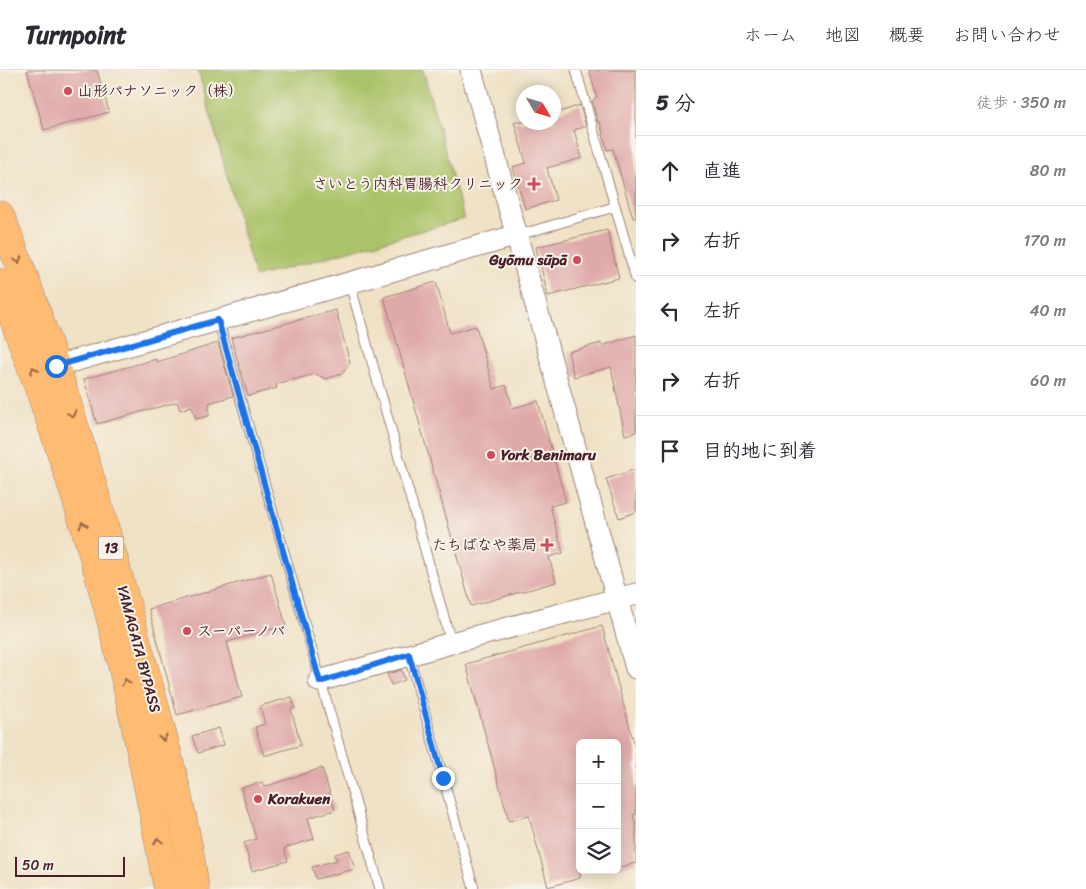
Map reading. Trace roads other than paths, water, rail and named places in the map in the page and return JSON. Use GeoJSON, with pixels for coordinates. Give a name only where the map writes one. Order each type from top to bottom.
{"type":"FeatureCollection","features":[{"type":"Feature","properties":{"kind":"highway","name":"YAMAGATA BYPASS"},"geometry":{"type":"LineString","coordinates":[[0,215],[56,366],[84,451],[161,727],[192,864],[195,889]]}},
{"type":"Feature","properties":{"kind":"highway","name":"YAMAGATA BYPASS"},"geometry":{"type":"LineString","coordinates":[[0,283],[36,376],[59,444],[117,643],[168,889]]}},
{"type":"Feature","properties":{"kind":"street"},"geometry":{"type":"LineString","coordinates":[[471,70],[518,235],[626,596],[636,668]]}},
{"type":"Feature","properties":{"kind":"street"},"geometry":{"type":"LineString","coordinates":[[56,366],[518,235]]}},
{"type":"Feature","properties":{"kind":"street"},"geometry":{"type":"LineString","coordinates":[[320,682],[451,642],[626,596]]}},
{"type":"Feature","properties":{"kind":"lane"},"geometry":{"type":"LineString","coordinates":[[576,70],[636,279]]}},
{"type":"Feature","properties":{"kind":"lane"},"geometry":{"type":"LineString","coordinates":[[518,235],[614,207]]}},
{"type":"Feature","properties":{"kind":"lane"},"geometry":{"type":"LineString","coordinates":[[350,284],[451,642]]}},
{"type":"Feature","properties":{"kind":"lane"},"geometry":{"type":"LineString","coordinates":[[218,320],[380,889]]}},
{"type":"Feature","properties":{"kind":"lane"},"geometry":{"type":"LineString","coordinates":[[409,654],[474,889]]}},
{"type":"Feature","properties":{"kind":"place","name":"山形パナソニック（株）"},"geometry":{"type":"Point","coordinates":[68,91]}},
{"type":"Feature","properties":{"kind":"place","name":"さいとう内科胃腸科クリニック"},"geometry":{"type":"Point","coordinates":[534,184]}},
{"type":"Feature","properties":{"kind":"place","name":"Gyōmu sūpā"},"geometry":{"type":"Point","coordinates":[577,260]}},
{"type":"Feature","properties":{"kind":"place","name":"York Benimaru"},"geometry":{"type":"Point","coordinates":[491,455]}},
{"type":"Feature","properties":{"kind":"place","name":"たちばなや薬局"},"geometry":{"type":"Point","coordinates":[547,545]}},
{"type":"Feature","properties":{"kind":"place","name":"スーパーノバ"},"geometry":{"type":"Point","coordinates":[187,631]}},
{"type":"Feature","properties":{"kind":"place","name":"Korakuen"},"geometry":{"type":"Point","coordinates":[258,799]}}]}
